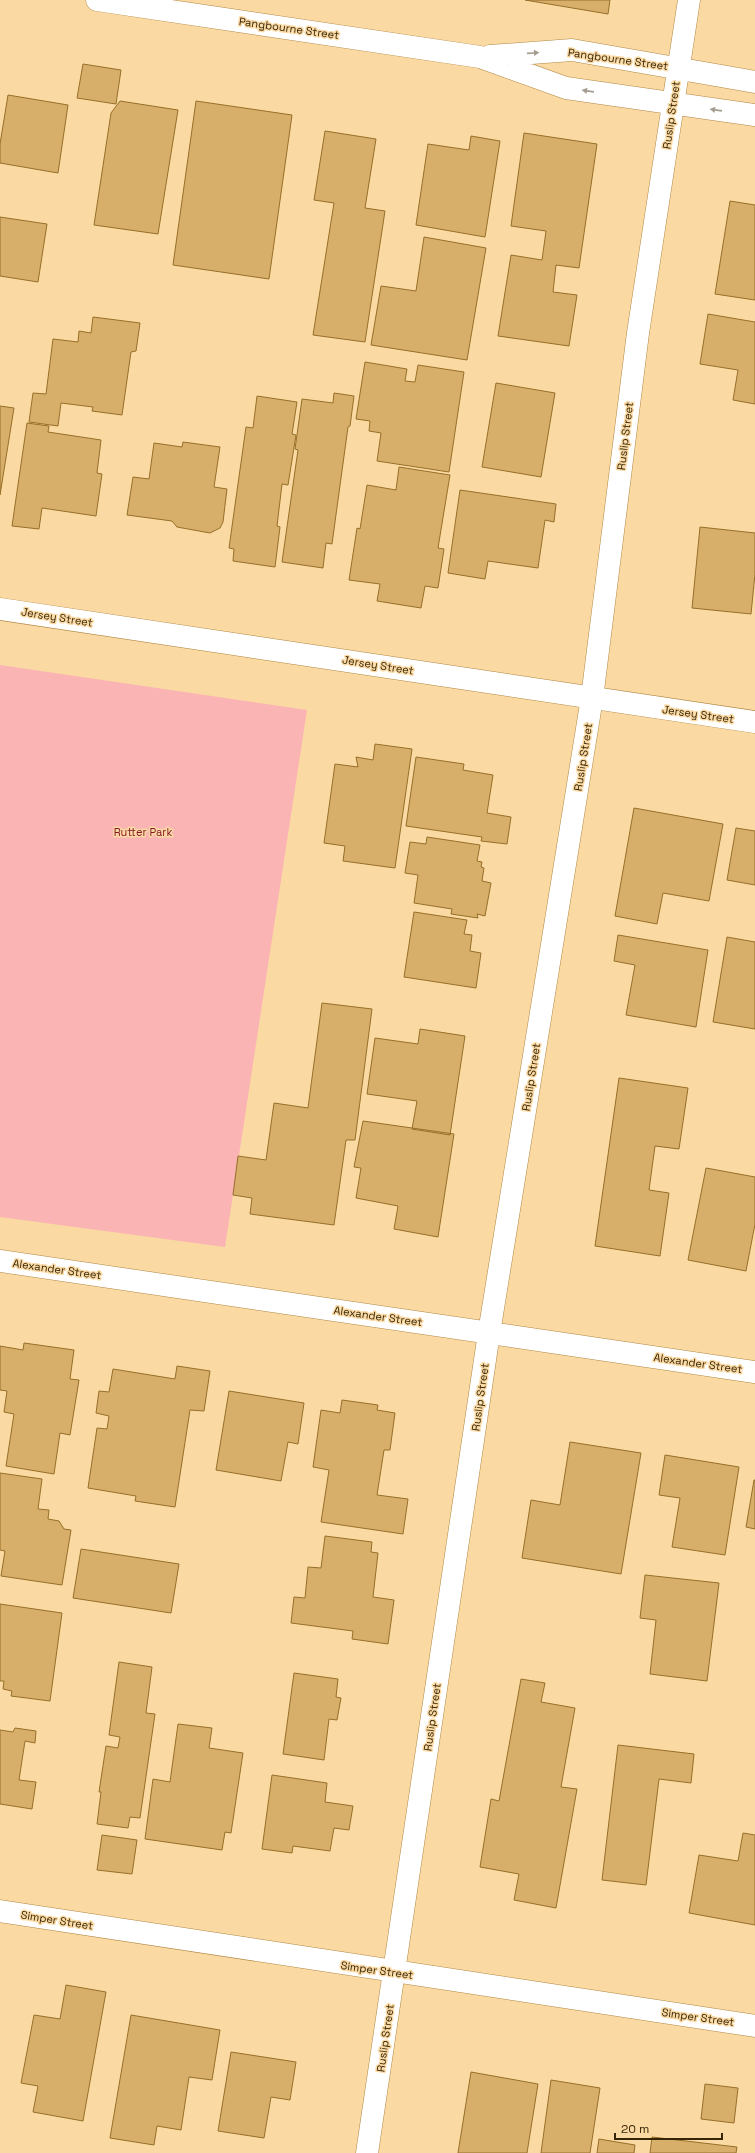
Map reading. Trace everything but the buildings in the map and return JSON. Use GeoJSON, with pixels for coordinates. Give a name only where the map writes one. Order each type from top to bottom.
{"type":"FeatureCollection","features":[{"type":"Feature","properties":{"kind":"street","name":"Pangbourne Street"},"geometry":{"type":"LineString","coordinates":[[98,0],[480,56],[566,88],[755,115]]}},
{"type":"Feature","properties":{"kind":"street","name":"Ruslip Street"},"geometry":{"type":"LineString","coordinates":[[367,2153],[489,1333],[592,698],[638,332],[689,0]]}},
{"type":"Feature","properties":{"kind":"street","name":"Pangbourne Street"},"geometry":{"type":"LineString","coordinates":[[480,56],[572,50],[755,82]]}},
{"type":"Feature","properties":{"kind":"street","name":"Jersey Street"},"geometry":{"type":"LineString","coordinates":[[0,609],[755,722]]}},
{"type":"Feature","properties":{"kind":"street","name":"Alexander Street"},"geometry":{"type":"LineString","coordinates":[[0,1261],[755,1372]]}},
{"type":"Feature","properties":{"kind":"street","name":"Simper Street"},"geometry":{"type":"LineString","coordinates":[[0,1911],[755,2026]]}},
{"type":"Feature","properties":{"kind":"green space","name":"Rutter Park"},"geometry":{"type":"Polygon","coordinates":[[[0,665],[307,710],[225,1247],[0,1217],[0,665]]]}}]}
